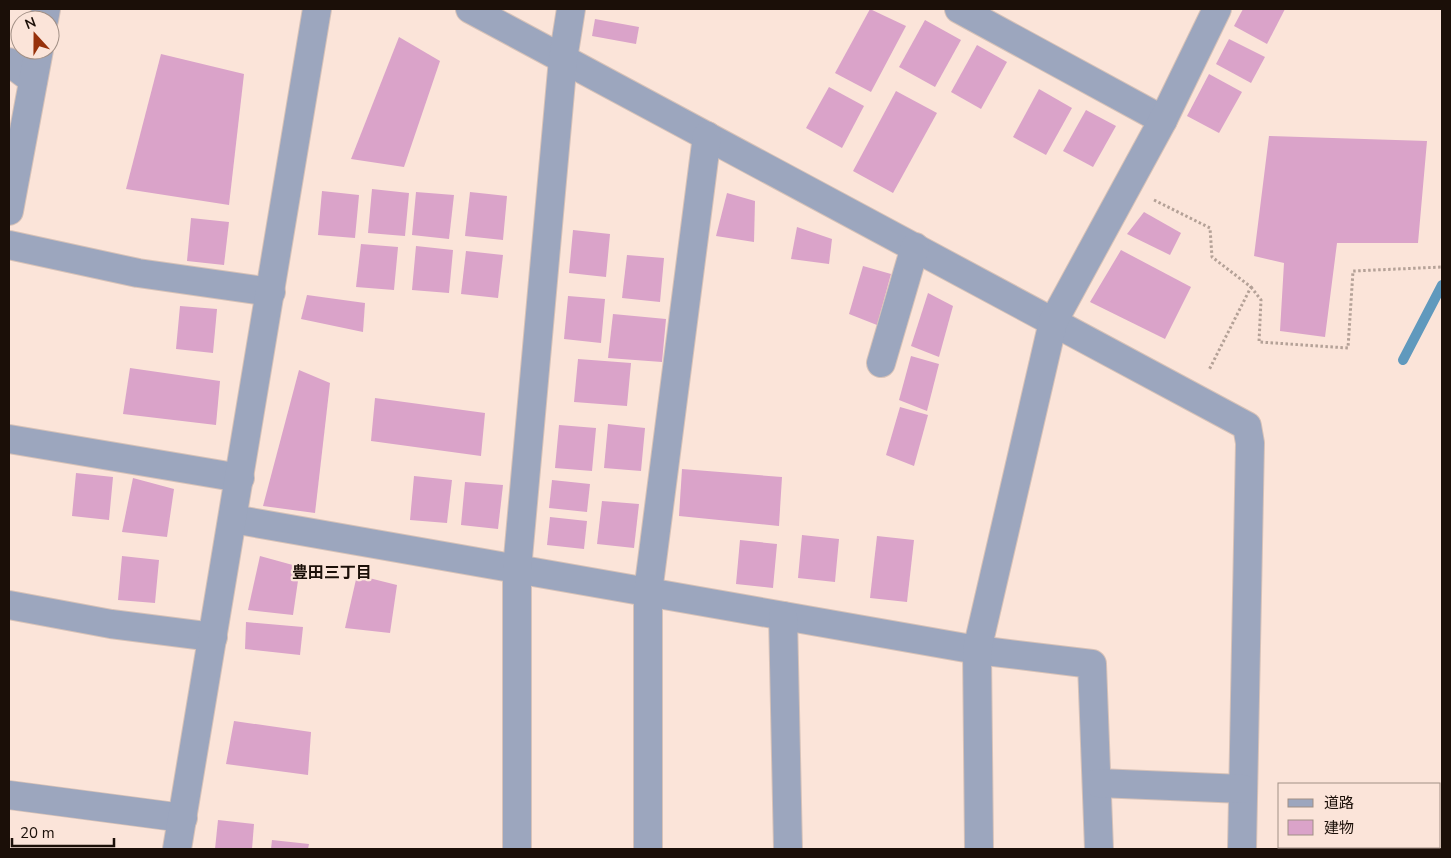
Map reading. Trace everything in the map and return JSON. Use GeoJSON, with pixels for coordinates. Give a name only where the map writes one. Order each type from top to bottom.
{"type":"FeatureCollection","features":[{"type":"Feature","properties":{"kind":"street"},"geometry":{"type":"LineString","coordinates":[[177,849],[318,9]]}},
{"type":"Feature","properties":{"kind":"street"},"geometry":{"type":"LineString","coordinates":[[470,9],[1247,426],[1250,443],[1242,849]]}},
{"type":"Feature","properties":{"kind":"street"},"geometry":{"type":"LineString","coordinates":[[517,849],[517,569],[563,59],[571,9]]}},
{"type":"Feature","properties":{"kind":"street"},"geometry":{"type":"LineString","coordinates":[[958,9],[1163,120]]}},
{"type":"Feature","properties":{"kind":"street"},"geometry":{"type":"LineString","coordinates":[[979,849],[977,650],[1053,322],[1163,120],[1217,9]]}},
{"type":"Feature","properties":{"kind":"street"},"geometry":{"type":"LineString","coordinates":[[9,211],[37,60]]}},
{"type":"Feature","properties":{"kind":"street"},"geometry":{"type":"LineString","coordinates":[[9,62],[33,80]]}},
{"type":"Feature","properties":{"kind":"street"},"geometry":{"type":"LineString","coordinates":[[648,849],[648,592],[707,136]]}},
{"type":"Feature","properties":{"kind":"street"},"geometry":{"type":"LineString","coordinates":[[9,245],[138,273],[271,292]]}},
{"type":"Feature","properties":{"kind":"street"},"geometry":{"type":"LineString","coordinates":[[880,364],[915,248]]}},
{"type":"Feature","properties":{"kind":"street"},"geometry":{"type":"LineString","coordinates":[[9,439],[240,478]]}},
{"type":"Feature","properties":{"kind":"street"},"geometry":{"type":"LineString","coordinates":[[233,519],[977,650],[1092,664],[1099,849]]}},
{"type":"Feature","properties":{"kind":"street"},"geometry":{"type":"LineString","coordinates":[[9,605],[111,624],[213,637]]}},
{"type":"Feature","properties":{"kind":"street"},"geometry":{"type":"LineString","coordinates":[[783,616],[788,849]]}},
{"type":"Feature","properties":{"kind":"street"},"geometry":{"type":"LineString","coordinates":[[1098,784],[1243,789]]}},
{"type":"Feature","properties":{"kind":"street"},"geometry":{"type":"LineString","coordinates":[[9,795],[183,818]]}},
{"type":"Feature","properties":{"kind":"path"},"geometry":{"type":"LineString","coordinates":[[1146,196],[1210,228],[1212,257],[1251,287],[1261,300],[1259,342],[1348,348],[1353,271],[1442,267]]}},
{"type":"Feature","properties":{"kind":"path"},"geometry":{"type":"LineString","coordinates":[[1206,377],[1251,287]]}},
{"type":"Feature","properties":{"kind":"building"},"geometry":{"type":"Polygon","coordinates":[[[870,9],[906,26],[871,92],[835,73],[870,9]]]}},
{"type":"Feature","properties":{"kind":"building"},"geometry":{"type":"Polygon","coordinates":[[[1243,9],[1285,9],[1267,44],[1234,26],[1243,9]]]}},
{"type":"Feature","properties":{"kind":"building"},"geometry":{"type":"Polygon","coordinates":[[[595,19],[639,27],[636,44],[592,36],[595,19]]]}},
{"type":"Feature","properties":{"kind":"building"},"geometry":{"type":"Polygon","coordinates":[[[925,20],[961,40],[935,87],[899,67],[925,20]]]}},
{"type":"Feature","properties":{"kind":"building"},"geometry":{"type":"Polygon","coordinates":[[[399,37],[440,61],[404,167],[351,159],[399,37]]]}},
{"type":"Feature","properties":{"kind":"building"},"geometry":{"type":"Polygon","coordinates":[[[1229,39],[1265,57],[1251,83],[1216,64],[1229,39]]]}},
{"type":"Feature","properties":{"kind":"building"},"geometry":{"type":"Polygon","coordinates":[[[977,45],[1007,62],[981,109],[951,92],[977,45]]]}},
{"type":"Feature","properties":{"kind":"building"},"geometry":{"type":"Polygon","coordinates":[[[161,54],[244,74],[229,205],[126,189],[161,54]]]}},
{"type":"Feature","properties":{"kind":"building"},"geometry":{"type":"Polygon","coordinates":[[[1209,74],[1242,92],[1219,133],[1187,116],[1209,74]]]}},
{"type":"Feature","properties":{"kind":"building"},"geometry":{"type":"Polygon","coordinates":[[[829,87],[864,106],[842,148],[806,128],[829,87]]]}},
{"type":"Feature","properties":{"kind":"building"},"geometry":{"type":"Polygon","coordinates":[[[1039,89],[1072,108],[1046,155],[1013,137],[1039,89]]]}},
{"type":"Feature","properties":{"kind":"building"},"geometry":{"type":"Polygon","coordinates":[[[896,91],[937,113],[893,193],[853,171],[896,91]]]}},
{"type":"Feature","properties":{"kind":"building"},"geometry":{"type":"Polygon","coordinates":[[[1086,110],[1116,126],[1093,167],[1063,151],[1086,110]]]}},
{"type":"Feature","properties":{"kind":"building"},"geometry":{"type":"Polygon","coordinates":[[[1269,136],[1427,141],[1418,243],[1337,243],[1325,337],[1280,331],[1284,263],[1254,256],[1269,136]]]}},
{"type":"Feature","properties":{"kind":"building"},"geometry":{"type":"Polygon","coordinates":[[[372,189],[409,193],[405,236],[368,233],[372,189]]]}},
{"type":"Feature","properties":{"kind":"building"},"geometry":{"type":"Polygon","coordinates":[[[322,191],[359,195],[355,238],[318,235],[322,191]]]}},
{"type":"Feature","properties":{"kind":"building"},"geometry":{"type":"Polygon","coordinates":[[[416,192],[454,195],[449,239],[412,235],[416,192]]]}},
{"type":"Feature","properties":{"kind":"building"},"geometry":{"type":"Polygon","coordinates":[[[470,192],[507,196],[503,240],[465,236],[470,192]]]}},
{"type":"Feature","properties":{"kind":"building"},"geometry":{"type":"Polygon","coordinates":[[[727,193],[755,201],[754,242],[716,236],[727,193]]]}},
{"type":"Feature","properties":{"kind":"building"},"geometry":{"type":"Polygon","coordinates":[[[1144,212],[1181,233],[1170,255],[1127,234],[1144,212]]]}},
{"type":"Feature","properties":{"kind":"building"},"geometry":{"type":"Polygon","coordinates":[[[191,218],[229,222],[224,265],[187,261],[191,218]]]}},
{"type":"Feature","properties":{"kind":"building"},"geometry":{"type":"Polygon","coordinates":[[[797,227],[832,239],[829,264],[791,259],[797,227]]]}},
{"type":"Feature","properties":{"kind":"building"},"geometry":{"type":"Polygon","coordinates":[[[573,230],[610,234],[606,277],[569,273],[573,230]]]}},
{"type":"Feature","properties":{"kind":"building"},"geometry":{"type":"Polygon","coordinates":[[[361,244],[398,247],[394,290],[356,287],[361,244]]]}},
{"type":"Feature","properties":{"kind":"building"},"geometry":{"type":"Polygon","coordinates":[[[416,246],[453,250],[449,293],[412,290],[416,246]]]}},
{"type":"Feature","properties":{"kind":"building"},"geometry":{"type":"Polygon","coordinates":[[[1121,250],[1191,287],[1165,339],[1090,302],[1121,250]]]}},
{"type":"Feature","properties":{"kind":"building"},"geometry":{"type":"Polygon","coordinates":[[[466,251],[503,255],[498,298],[461,294],[466,251]]]}},
{"type":"Feature","properties":{"kind":"building"},"geometry":{"type":"Polygon","coordinates":[[[627,255],[664,258],[660,302],[622,298],[627,255]]]}},
{"type":"Feature","properties":{"kind":"building"},"geometry":{"type":"Polygon","coordinates":[[[863,266],[891,274],[877,325],[849,314],[863,266]]]}},
{"type":"Feature","properties":{"kind":"building"},"geometry":{"type":"Polygon","coordinates":[[[928,293],[953,306],[939,357],[911,346],[928,293]]]}},
{"type":"Feature","properties":{"kind":"building"},"geometry":{"type":"Polygon","coordinates":[[[307,295],[365,303],[363,332],[301,319],[307,295]]]}},
{"type":"Feature","properties":{"kind":"building"},"geometry":{"type":"Polygon","coordinates":[[[568,296],[605,299],[601,343],[564,339],[568,296]]]}},
{"type":"Feature","properties":{"kind":"building"},"geometry":{"type":"Polygon","coordinates":[[[180,306],[217,309],[213,353],[176,349],[180,306]]]}},
{"type":"Feature","properties":{"kind":"building"},"geometry":{"type":"Polygon","coordinates":[[[613,314],[666,319],[662,362],[608,358],[613,314]]]}},
{"type":"Feature","properties":{"kind":"building"},"geometry":{"type":"Polygon","coordinates":[[[911,356],[939,364],[927,411],[899,400],[911,356]]]}},
{"type":"Feature","properties":{"kind":"building"},"geometry":{"type":"Polygon","coordinates":[[[578,359],[631,363],[627,406],[574,402],[578,359]]]}},
{"type":"Feature","properties":{"kind":"building"},"geometry":{"type":"Polygon","coordinates":[[[130,368],[220,381],[216,425],[123,414],[130,368]]]}},
{"type":"Feature","properties":{"kind":"building"},"geometry":{"type":"Polygon","coordinates":[[[299,370],[330,383],[315,513],[263,506],[299,370]]]}},
{"type":"Feature","properties":{"kind":"building"},"geometry":{"type":"Polygon","coordinates":[[[375,398],[485,413],[481,456],[371,441],[375,398]]]}},
{"type":"Feature","properties":{"kind":"building"},"geometry":{"type":"Polygon","coordinates":[[[900,407],[928,415],[914,466],[886,455],[900,407]]]}},
{"type":"Feature","properties":{"kind":"building"},"geometry":{"type":"Polygon","coordinates":[[[608,424],[645,428],[641,471],[604,468],[608,424]]]}},
{"type":"Feature","properties":{"kind":"building"},"geometry":{"type":"Polygon","coordinates":[[[559,425],[596,428],[592,471],[555,468],[559,425]]]}},
{"type":"Feature","properties":{"kind":"building"},"geometry":{"type":"Polygon","coordinates":[[[682,469],[782,477],[779,526],[679,516],[682,469]]]}},
{"type":"Feature","properties":{"kind":"building"},"geometry":{"type":"Polygon","coordinates":[[[76,473],[113,477],[109,520],[72,516],[76,473]]]}},
{"type":"Feature","properties":{"kind":"building"},"geometry":{"type":"Polygon","coordinates":[[[414,476],[452,480],[447,523],[410,520],[414,476]]]}},
{"type":"Feature","properties":{"kind":"building"},"geometry":{"type":"Polygon","coordinates":[[[133,478],[174,489],[167,537],[122,532],[133,478]]]}},
{"type":"Feature","properties":{"kind":"building"},"geometry":{"type":"Polygon","coordinates":[[[552,480],[590,484],[587,512],[549,508],[552,480]]]}},
{"type":"Feature","properties":{"kind":"building"},"geometry":{"type":"Polygon","coordinates":[[[465,482],[503,485],[498,529],[461,525],[465,482]]]}},
{"type":"Feature","properties":{"kind":"building"},"geometry":{"type":"Polygon","coordinates":[[[602,501],[639,504],[634,548],[597,544],[602,501]]]}},
{"type":"Feature","properties":{"kind":"building"},"geometry":{"type":"Polygon","coordinates":[[[550,517],[587,521],[584,549],[547,545],[550,517]]]}},
{"type":"Feature","properties":{"kind":"building"},"geometry":{"type":"Polygon","coordinates":[[[802,535],[839,539],[835,582],[798,578],[802,535]]]}},
{"type":"Feature","properties":{"kind":"building"},"geometry":{"type":"Polygon","coordinates":[[[877,536],[914,540],[907,602],[870,598],[877,536]]]}},
{"type":"Feature","properties":{"kind":"building"},"geometry":{"type":"Polygon","coordinates":[[[740,540],[777,544],[773,588],[736,584],[740,540]]]}},
{"type":"Feature","properties":{"kind":"building"},"geometry":{"type":"Polygon","coordinates":[[[122,556],[159,560],[155,603],[118,600],[122,556]]]}},
{"type":"Feature","properties":{"kind":"building"},"geometry":{"type":"Polygon","coordinates":[[[260,556],[300,567],[293,615],[248,610],[260,556]]]}},
{"type":"Feature","properties":{"kind":"building"},"geometry":{"type":"Polygon","coordinates":[[[357,575],[397,585],[390,633],[345,628],[357,575]]]}},
{"type":"Feature","properties":{"kind":"building"},"geometry":{"type":"Polygon","coordinates":[[[246,622],[303,627],[300,655],[245,649],[246,622]]]}},
{"type":"Feature","properties":{"kind":"building"},"geometry":{"type":"Polygon","coordinates":[[[234,721],[311,732],[308,775],[226,764],[234,721]]]}},
{"type":"Feature","properties":{"kind":"building"},"geometry":{"type":"Polygon","coordinates":[[[218,820],[254,824],[252,849],[215,849],[218,820]]]}},
{"type":"Feature","properties":{"kind":"building"},"geometry":{"type":"Polygon","coordinates":[[[272,840],[309,844],[308,849],[271,849],[272,840]]]}},
{"type":"Feature","properties":{"kind":"waterway"},"geometry":{"type":"LineString","coordinates":[[1403,360],[1442,285]]}},
{"type":"Feature","properties":{"kind":"district","name":"豊田三丁目"},"geometry":{"type":"Point","coordinates":[332,573]}}]}
